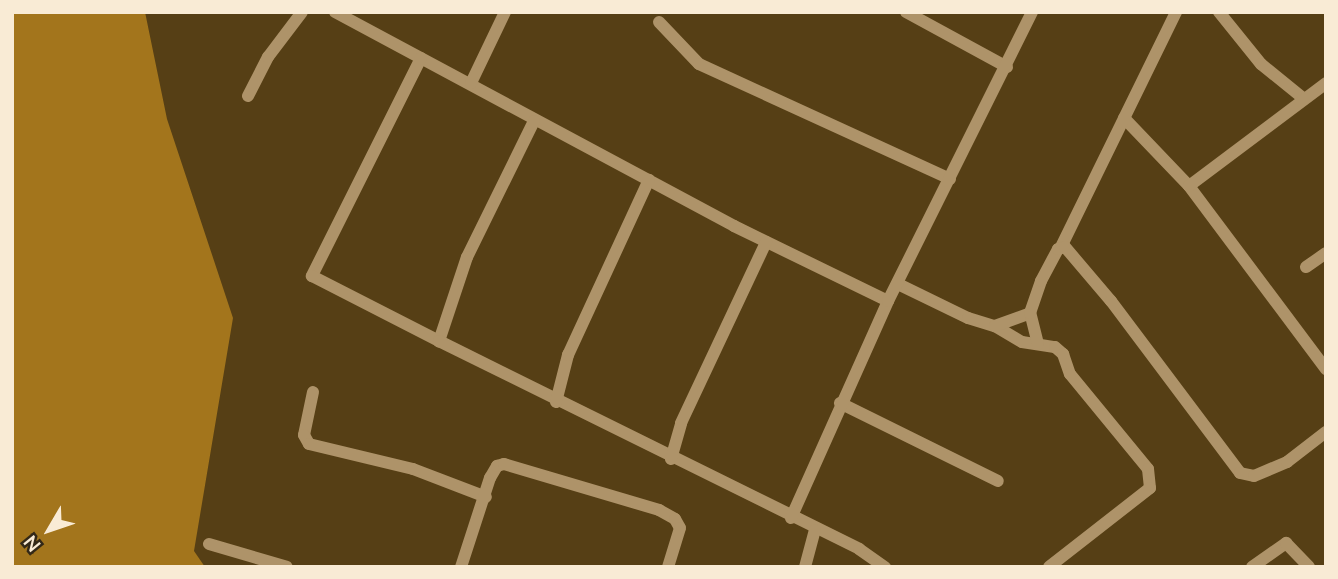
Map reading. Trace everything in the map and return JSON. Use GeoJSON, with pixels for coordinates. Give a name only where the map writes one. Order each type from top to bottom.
{"type":"FeatureCollection","features":[{"type":"Feature","properties":{"kind":"street"},"geometry":{"type":"LineString","coordinates":[[248,96],[268,57],[302,12]]}},
{"type":"Feature","properties":{"kind":"street"},"geometry":{"type":"LineString","coordinates":[[334,12],[471,83],[534,121],[766,242],[888,301]]}},
{"type":"Feature","properties":{"kind":"street"},"geometry":{"type":"LineString","coordinates":[[471,83],[505,12]]}},
{"type":"Feature","properties":{"kind":"street"},"geometry":{"type":"LineString","coordinates":[[906,12],[1007,66]]}},
{"type":"Feature","properties":{"kind":"street"},"geometry":{"type":"LineString","coordinates":[[791,518],[840,403],[888,301],[1032,12]]}},
{"type":"Feature","properties":{"kind":"street"},"geometry":{"type":"LineString","coordinates":[[1038,344],[1030,313],[1041,281],[1061,247],[1176,12]]}},
{"type":"Feature","properties":{"kind":"street"},"geometry":{"type":"LineString","coordinates":[[1219,12],[1261,64],[1304,99]]}},
{"type":"Feature","properties":{"kind":"street"},"geometry":{"type":"LineString","coordinates":[[659,22],[710,71],[950,179]]}},
{"type":"Feature","properties":{"kind":"street"},"geometry":{"type":"LineString","coordinates":[[421,58],[312,276],[885,567]]}},
{"type":"Feature","properties":{"kind":"street"},"geometry":{"type":"LineString","coordinates":[[1189,186],[1326,83]]}},
{"type":"Feature","properties":{"kind":"street"},"geometry":{"type":"LineString","coordinates":[[1124,118],[1189,186],[1326,369]]}},
{"type":"Feature","properties":{"kind":"street"},"geometry":{"type":"LineString","coordinates":[[439,341],[467,257],[534,121]]}},
{"type":"Feature","properties":{"kind":"street"},"geometry":{"type":"LineString","coordinates":[[556,402],[568,355],[649,180]]}},
{"type":"Feature","properties":{"kind":"street"},"geometry":{"type":"LineString","coordinates":[[671,459],[681,423],[766,242]]}},
{"type":"Feature","properties":{"kind":"street"},"geometry":{"type":"LineString","coordinates":[[1061,247],[1069,249],[1111,301],[1240,473],[1254,476],[1287,462],[1326,432]]}},
{"type":"Feature","properties":{"kind":"street"},"geometry":{"type":"LineString","coordinates":[[1306,267],[1326,253]]}},
{"type":"Feature","properties":{"kind":"street"},"geometry":{"type":"LineString","coordinates":[[898,284],[968,318],[996,326],[1022,342],[1055,347],[1063,354],[1070,374],[1152,479],[1142,495],[1049,567]]}},
{"type":"Feature","properties":{"kind":"street"},"geometry":{"type":"LineString","coordinates":[[996,326],[1030,313]]}},
{"type":"Feature","properties":{"kind":"street"},"geometry":{"type":"LineString","coordinates":[[313,392],[304,435],[309,444],[413,469],[486,497]]}},
{"type":"Feature","properties":{"kind":"street"},"geometry":{"type":"LineString","coordinates":[[840,403],[998,481]]}},
{"type":"Feature","properties":{"kind":"street"},"geometry":{"type":"LineString","coordinates":[[461,567],[497,466],[504,464],[659,510],[680,528],[668,567]]}},
{"type":"Feature","properties":{"kind":"street"},"geometry":{"type":"LineString","coordinates":[[805,567],[815,530]]}},
{"type":"Feature","properties":{"kind":"street"},"geometry":{"type":"LineString","coordinates":[[1252,567],[1286,543],[1309,567]]}},
{"type":"Feature","properties":{"kind":"street"},"geometry":{"type":"LineString","coordinates":[[209,544],[287,567]]}},
{"type":"Feature","properties":{"kind":"shaded area"},"geometry":{"type":"Polygon","coordinates":[[[12,12],[145,12],[167,119],[233,318],[194,551],[205,567],[12,567],[12,12]]]}}]}
